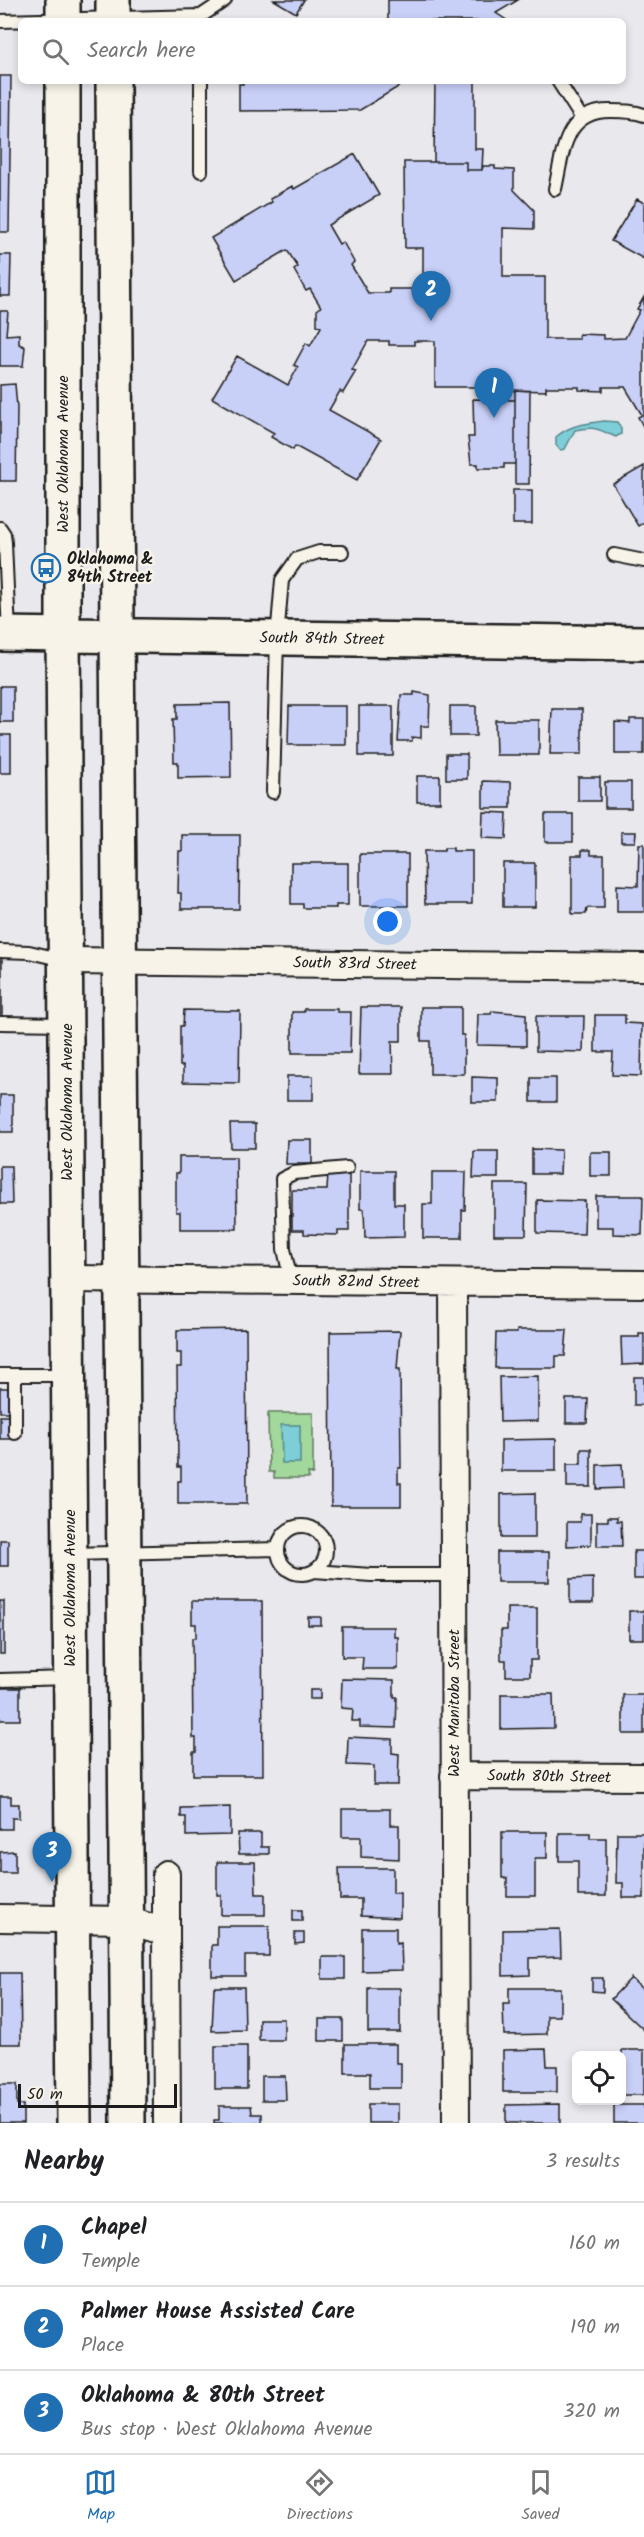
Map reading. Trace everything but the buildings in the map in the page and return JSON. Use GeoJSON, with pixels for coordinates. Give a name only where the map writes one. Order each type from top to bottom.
{"type":"FeatureCollection","features":[{"type":"Feature","properties":{"kind":"main road"},"geometry":{"type":"LineString","coordinates":[[63,0],[63,18]]}},
{"type":"Feature","properties":{"kind":"main road","name":"West Oklahoma Avenue"},"geometry":{"type":"LineString","coordinates":[[63,84],[63,635],[74,2123]]}},
{"type":"Feature","properties":{"kind":"main road"},"geometry":{"type":"LineString","coordinates":[[113,84],[128,2123]]}},
{"type":"Feature","properties":{"kind":"main road","name":"South 84th Street"},"geometry":{"type":"LineString","coordinates":[[4,634],[644,643]]}},
{"type":"Feature","properties":{"kind":"street","name":"South 83rd Street"},"geometry":{"type":"LineString","coordinates":[[66,961],[644,967]]}},
{"type":"Feature","properties":{"kind":"street","name":"South 82nd Street"},"geometry":{"type":"LineString","coordinates":[[68,1279],[644,1284]]}},
{"type":"Feature","properties":{"kind":"street","name":"West Manitoba Street"},"geometry":{"type":"LineString","coordinates":[[453,1283],[456,2123]]}},
{"type":"Feature","properties":{"kind":"street","name":"South 80th Street"},"geometry":{"type":"LineString","coordinates":[[454,1776],[644,1778]]}},
{"type":"Feature","properties":{"kind":"street"},"geometry":{"type":"LineString","coordinates":[[166,1875],[167,2123]]}},
{"type":"Feature","properties":{"kind":"street"},"geometry":{"type":"LineString","coordinates":[[0,1917],[126,1920],[166,1932]]}},
{"type":"Feature","properties":{"kind":"lane"},"geometry":{"type":"LineString","coordinates":[[202,18],[225,0]]}},
{"type":"Feature","properties":{"kind":"lane"},"geometry":{"type":"LineString","coordinates":[[82,18],[113,13],[186,18]]}},
{"type":"Feature","properties":{"kind":"lane"},"geometry":{"type":"LineString","coordinates":[[0,21],[18,21]]}},
{"type":"Feature","properties":{"kind":"lane"},"geometry":{"type":"LineString","coordinates":[[201,84],[201,171]]}},
{"type":"Feature","properties":{"kind":"lane"},"geometry":{"type":"LineString","coordinates":[[560,84],[581,117]]}},
{"type":"Feature","properties":{"kind":"lane"},"geometry":{"type":"LineString","coordinates":[[555,189],[565,140],[581,117],[600,110],[628,111],[644,115]]}},
{"type":"Feature","properties":{"kind":"lane"},"geometry":{"type":"LineString","coordinates":[[0,528],[4,534],[5,543],[4,634]]}},
{"type":"Feature","properties":{"kind":"lane"},"geometry":{"type":"LineString","coordinates":[[273,792],[282,580],[297,559],[320,552],[342,552]]}},
{"type":"Feature","properties":{"kind":"lane"},"geometry":{"type":"LineString","coordinates":[[614,555],[644,561]]}},
{"type":"Feature","properties":{"kind":"lane"},"geometry":{"type":"LineString","coordinates":[[0,951],[29,952],[66,961]]}},
{"type":"Feature","properties":{"kind":"lane"},"geometry":{"type":"LineString","coordinates":[[0,1023],[66,1024]]}},
{"type":"Feature","properties":{"kind":"lane"},"geometry":{"type":"LineString","coordinates":[[291,1281],[284,1249],[282,1179],[294,1173],[347,1168]]}},
{"type":"Feature","properties":{"kind":"lane"},"geometry":{"type":"LineString","coordinates":[[0,1375],[68,1375]]}},
{"type":"Feature","properties":{"kind":"lane"},"geometry":{"type":"LineString","coordinates":[[15,1376],[15,1432]]}},
{"type":"Feature","properties":{"kind":"lane"},"geometry":{"type":"LineString","coordinates":[[314,1571],[324,1560],[326,1545],[323,1538],[311,1528],[297,1527],[290,1530],[284,1535],[278,1549],[283,1564],[288,1570],[301,1574],[314,1571],[371,1575],[453,1575]]}},
{"type":"Feature","properties":{"kind":"lane"},"geometry":{"type":"LineString","coordinates":[[70,1554],[278,1549]]}},
{"type":"Feature","properties":{"kind":"lane"},"geometry":{"type":"LineString","coordinates":[[0,1680],[70,1677]]}},
{"type":"Feature","properties":{"kind":"green space"},"geometry":{"type":"Polygon","coordinates":[[[268,1413],[313,1413],[313,1474],[308,1473],[309,1478],[274,1478],[274,1472],[269,1472],[268,1413]]]}},
{"type":"Feature","properties":{"kind":"water"},"geometry":{"type":"Polygon","coordinates":[[[604,421],[617,422],[621,428],[621,434],[616,437],[597,429],[575,430],[565,449],[560,450],[556,445],[556,437],[567,429],[604,421]]]}},
{"type":"Feature","properties":{"kind":"water"},"geometry":{"type":"Polygon","coordinates":[[[281,1425],[300,1425],[300,1463],[282,1463],[281,1425]]]}},
{"type":"Feature","properties":{"kind":"place","name":"Palmer House Assisted Care"},"geometry":{"type":"Point","coordinates":[431,321]}},
{"type":"Feature","properties":{"kind":"place","name":"Chapel"},"geometry":{"type":"Point","coordinates":[494,418]}},
{"type":"Feature","properties":{"kind":"place","name":"Oklahoma & 84th Street"},"geometry":{"type":"Point","coordinates":[46,568]}},
{"type":"Feature","properties":{"kind":"place","name":"Oklahoma & 80th Street"},"geometry":{"type":"Point","coordinates":[52,1882]}}]}
